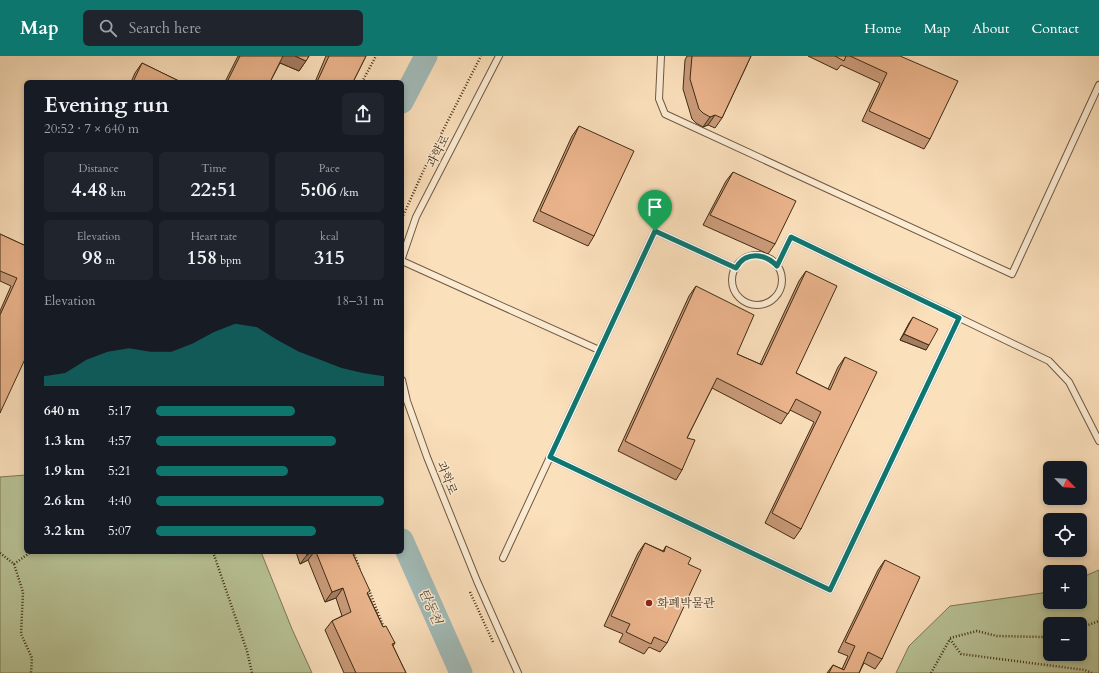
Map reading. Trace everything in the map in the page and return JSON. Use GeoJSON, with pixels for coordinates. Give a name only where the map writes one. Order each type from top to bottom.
{"type":"FeatureCollection","features":[{"type":"Feature","properties":{"kind":"lane","name":"과학로"},"geometry":{"type":"LineString","coordinates":[[404,252],[416,218],[499,56]]}},
{"type":"Feature","properties":{"kind":"lane"},"geometry":{"type":"LineString","coordinates":[[661,56],[659,99],[665,114],[1012,274],[1099,85]]}},
{"type":"Feature","properties":{"kind":"lane"},"geometry":{"type":"LineString","coordinates":[[503,558],[655,231],[736,268]]}},
{"type":"Feature","properties":{"kind":"lane"},"geometry":{"type":"LineString","coordinates":[[777,266],[791,237],[1049,361],[1069,382],[1099,441]]}},
{"type":"Feature","properties":{"kind":"lane"},"geometry":{"type":"LineString","coordinates":[[758,255],[772,260],[777,266],[781,274],[782,282],[780,290],[775,297],[760,305],[743,301],[737,295],[733,288],[732,280],[738,264],[744,259],[758,255]]}},
{"type":"Feature","properties":{"kind":"lane"},"geometry":{"type":"LineString","coordinates":[[404,262],[599,350]]}},
{"type":"Feature","properties":{"kind":"lane"},"geometry":{"type":"LineString","coordinates":[[550,457],[830,590],[959,318]]}},
{"type":"Feature","properties":{"kind":"lane","name":"과학로"},"geometry":{"type":"LineString","coordinates":[[404,388],[427,457],[477,582],[518,672]]}},
{"type":"Feature","properties":{"kind":"path"},"geometry":{"type":"LineString","coordinates":[[363,80],[376,56]]}},
{"type":"Feature","properties":{"kind":"path"},"geometry":{"type":"LineString","coordinates":[[404,214],[432,152],[481,56]]}},
{"type":"Feature","properties":{"kind":"path"},"geometry":{"type":"LineString","coordinates":[[0,552],[14,564],[23,592],[21,634],[32,658],[30,673]]}},
{"type":"Feature","properties":{"kind":"path"},"geometry":{"type":"LineString","coordinates":[[14,564],[28,554]]}},
{"type":"Feature","properties":{"kind":"path"},"geometry":{"type":"LineString","coordinates":[[214,554],[247,651],[252,673]]}},
{"type":"Feature","properties":{"kind":"path"},"geometry":{"type":"LineString","coordinates":[[354,554],[362,573]]}},
{"type":"Feature","properties":{"kind":"path"},"geometry":{"type":"LineString","coordinates":[[368,588],[385,630]]}},
{"type":"Feature","properties":{"kind":"path"},"geometry":{"type":"LineString","coordinates":[[1087,625],[1099,621]]}},
{"type":"Feature","properties":{"kind":"path"},"geometry":{"type":"LineString","coordinates":[[931,673],[950,638],[977,631],[996,636],[1043,637]]}},
{"type":"Feature","properties":{"kind":"path"},"geometry":{"type":"LineString","coordinates":[[950,638],[961,654],[1085,670],[1092,673]]}},
{"type":"Feature","properties":{"kind":"green space"},"geometry":{"type":"Polygon","coordinates":[[[24,475],[24,554],[262,554],[292,629],[312,673],[0,673],[0,477],[24,475]]]}},
{"type":"Feature","properties":{"kind":"green space"},"geometry":{"type":"Polygon","coordinates":[[[1099,570],[1099,673],[896,673],[909,646],[950,606],[1042,593],[1043,609],[1087,609],[1087,575],[1099,570]]]}},
{"type":"Feature","properties":{"kind":"building"},"geometry":{"type":"Polygon","coordinates":[[[240,56],[283,56],[271,80],[228,80],[240,56]]]}},
{"type":"Feature","properties":{"kind":"building"},"geometry":{"type":"Polygon","coordinates":[[[295,56],[309,56],[306,61],[295,56]]]}},
{"type":"Feature","properties":{"kind":"building"},"geometry":{"type":"Polygon","coordinates":[[[329,56],[366,56],[354,80],[318,80],[329,56]]]}},
{"type":"Feature","properties":{"kind":"building"},"geometry":{"type":"Polygon","coordinates":[[[692,56],[751,56],[722,118],[715,115],[710,117],[699,109],[690,79],[692,56]]]}},
{"type":"Feature","properties":{"kind":"building"},"geometry":{"type":"Polygon","coordinates":[[[835,56],[846,56],[844,61],[835,56]]]}},
{"type":"Feature","properties":{"kind":"building"},"geometry":{"type":"Polygon","coordinates":[[[850,56],[900,56],[958,81],[930,139],[869,111],[887,73],[850,56]]]}},
{"type":"Feature","properties":{"kind":"building"},"geometry":{"type":"Polygon","coordinates":[[[142,63],[177,80],[134,80],[142,63]]]}},
{"type":"Feature","properties":{"kind":"building"},"geometry":{"type":"Polygon","coordinates":[[[579,126],[634,151],[594,236],[540,211],[579,126]]]}},
{"type":"Feature","properties":{"kind":"building"},"geometry":{"type":"Polygon","coordinates":[[[733,172],[796,201],[775,244],[710,215],[733,172]]]}},
{"type":"Feature","properties":{"kind":"building"},"geometry":{"type":"Polygon","coordinates":[[[0,234],[24,245],[24,361],[0,413],[0,315],[17,278],[0,271],[0,234]]]}},
{"type":"Feature","properties":{"kind":"building"},"geometry":{"type":"Polygon","coordinates":[[[806,271],[837,286],[796,373],[830,390],[845,357],[877,372],[801,529],[772,513],[821,412],[796,399],[788,414],[717,378],[687,438],[695,440],[682,470],[625,441],[696,286],[754,315],[737,354],[762,365],[806,271]]]}},
{"type":"Feature","properties":{"kind":"building"},"geometry":{"type":"Polygon","coordinates":[[[913,317],[938,329],[929,345],[904,334],[913,317]]]}},
{"type":"Feature","properties":{"kind":"building","name":"화폐박물관"},"geometry":{"type":"Polygon","coordinates":[[[645,543],[664,552],[666,546],[691,558],[688,564],[701,570],[667,643],[654,637],[651,644],[626,632],[630,624],[611,616],[645,543]]]}},
{"type":"Feature","properties":{"kind":"building"},"geometry":{"type":"Polygon","coordinates":[[[317,554],[353,554],[370,591],[367,593],[383,627],[386,626],[395,643],[392,644],[406,673],[356,673],[332,621],[351,612],[343,588],[332,592],[317,554]]]}},
{"type":"Feature","properties":{"kind":"building"},"geometry":{"type":"Polygon","coordinates":[[[885,560],[920,577],[882,659],[868,652],[859,673],[829,673],[833,665],[844,670],[855,646],[845,642],[885,560]]]}},
{"type":"Feature","properties":{"kind":"waterway","name":"탄동천"},"geometry":{"type":"LineString","coordinates":[[404,98],[426,56]]}},
{"type":"Feature","properties":{"kind":"waterway","name":"탄동천"},"geometry":{"type":"LineString","coordinates":[[404,545],[461,673]]}},
{"type":"Feature","properties":{"kind":"place","name":"화폐박물관"},"geometry":{"type":"Point","coordinates":[649,603]}},
{"type":"Feature","properties":{"kind":"route"},"geometry":{"type":"LineString","coordinates":[[655,231],[736,268],[744,259],[758,255],[772,260],[777,266],[791,237],[959,318],[830,590],[550,457],[655,231]]}}]}
